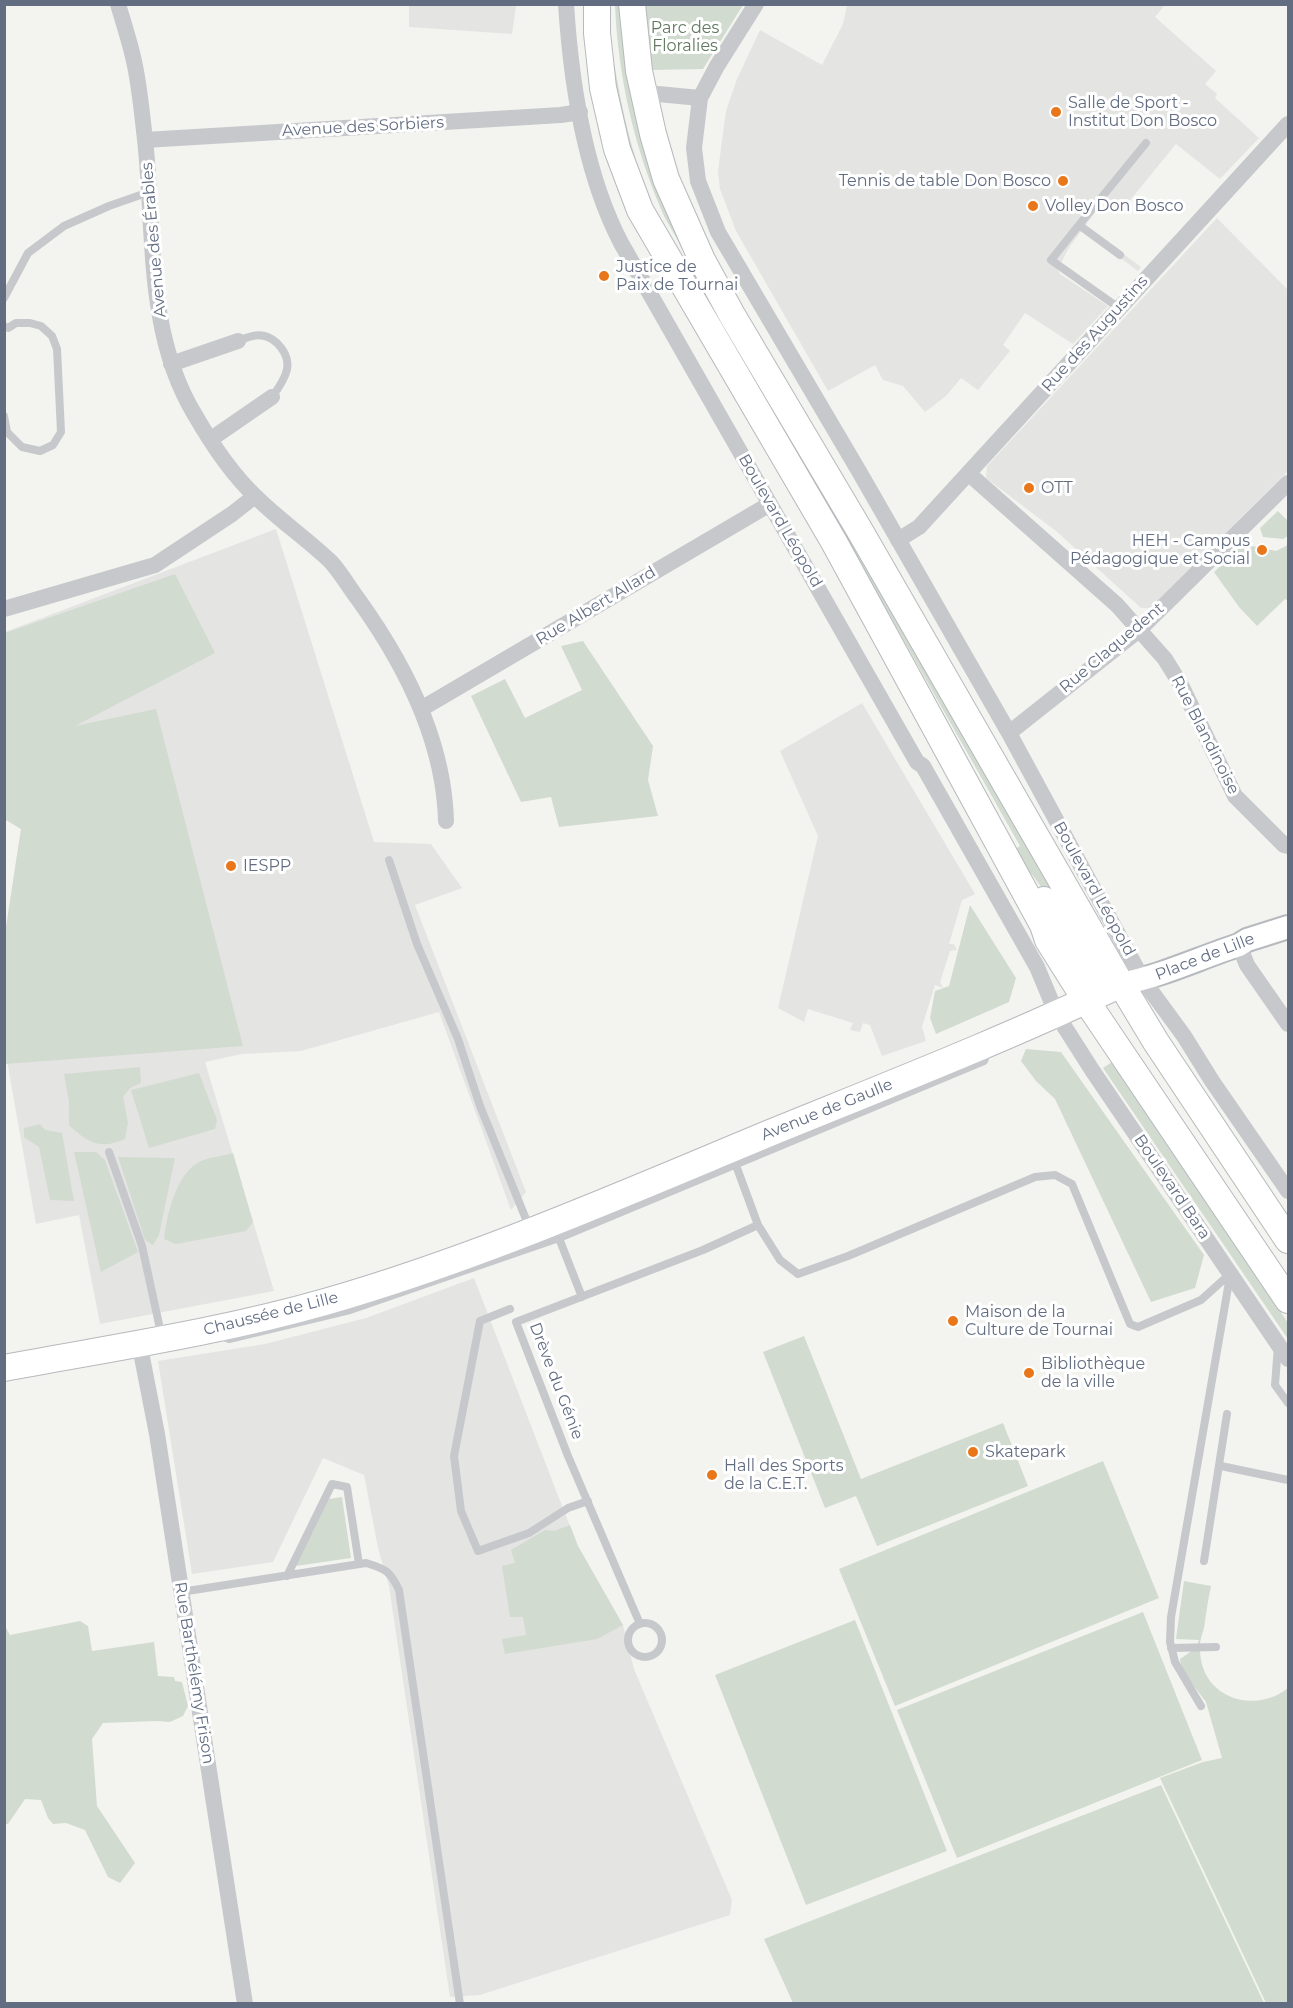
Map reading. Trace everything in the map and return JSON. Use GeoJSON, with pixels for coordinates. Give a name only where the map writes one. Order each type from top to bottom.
{"type":"FeatureCollection","features":[{"type":"Feature","properties":{"kind":"main road"},"geometry":{"type":"LineString","coordinates":[[597,4],[597,33],[603,88],[617,149],[640,210],[834,542],[1022,887],[1048,940],[1113,990],[1213,1162],[1259,1220],[1288,1241]]}},
{"type":"Feature","properties":{"kind":"main road","name":"Boulevard Léopold"},"geometry":{"type":"LineString","coordinates":[[632,4],[632,21],[645,98],[666,178],[707,269],[860,531],[1113,990]]}},
{"type":"Feature","properties":{"kind":"main road","name":"Avenue de Gaulle"},"geometry":{"type":"LineString","coordinates":[[548,1231],[732,1158],[1113,990]]}},
{"type":"Feature","properties":{"kind":"main road","name":"Boulevard Bara"},"geometry":{"type":"LineString","coordinates":[[1113,990],[1288,1300]]}},
{"type":"Feature","properties":{"kind":"main road","name":"Chaussée de Lille"},"geometry":{"type":"LineString","coordinates":[[4,1368],[273,1316],[366,1290],[548,1231]]}},
{"type":"Feature","properties":{"kind":"street","name":"Avenue des Érables"},"geometry":{"type":"LineString","coordinates":[[118,4],[135,66],[145,140],[158,307],[171,364],[195,416],[235,474],[255,496],[332,563],[380,630],[421,709],[436,747],[445,793],[446,821]]}},
{"type":"Feature","properties":{"kind":"street","name":"Boulevard Léopold"},"geometry":{"type":"LineString","coordinates":[[566,4],[571,61],[580,112],[597,184],[617,235],[917,762],[923,766],[1037,967],[1057,1015]]}},
{"type":"Feature","properties":{"kind":"street","name":"Boulevard Léopold"},"geometry":{"type":"LineString","coordinates":[[756,4],[700,98],[694,148],[698,181],[718,232],[1009,733],[1113,990]]}},
{"type":"Feature","properties":{"kind":"street"},"geometry":{"type":"LineString","coordinates":[[645,98],[658,94],[700,98]]}},
{"type":"Feature","properties":{"kind":"street","name":"Avenue des Sorbiers"},"geometry":{"type":"LineString","coordinates":[[145,140],[580,112]]}},
{"type":"Feature","properties":{"kind":"street","name":"Rue des Augustins"},"geometry":{"type":"LineString","coordinates":[[898,540],[919,526],[1119,308],[1145,273],[1288,124]]}},
{"type":"Feature","properties":{"kind":"street"},"geometry":{"type":"LineString","coordinates":[[171,364],[238,341]]}},
{"type":"Feature","properties":{"kind":"street"},"geometry":{"type":"LineString","coordinates":[[211,439],[272,397]]}},
{"type":"Feature","properties":{"kind":"street","name":"Rue Blandinoise"},"geometry":{"type":"LineString","coordinates":[[968,473],[1117,605],[1165,659],[1181,684],[1235,796],[1284,845],[1288,846]]}},
{"type":"Feature","properties":{"kind":"street","name":"Rue Claquedent"},"geometry":{"type":"LineString","coordinates":[[1009,733],[1139,630],[1288,483]]}},
{"type":"Feature","properties":{"kind":"street"},"geometry":{"type":"LineString","coordinates":[[4,609],[155,565],[255,496]]}},
{"type":"Feature","properties":{"kind":"street","name":"Rue Albert Allard"},"geometry":{"type":"LineString","coordinates":[[421,709],[770,504]]}},
{"type":"Feature","properties":{"kind":"street","name":"Place de Lille"},"geometry":{"type":"LineString","coordinates":[[1113,990],[1288,927]]}},
{"type":"Feature","properties":{"kind":"street"},"geometry":{"type":"LineString","coordinates":[[1239,945],[1247,965],[1288,1024]]}},
{"type":"Feature","properties":{"kind":"street"},"geometry":{"type":"LineString","coordinates":[[1113,990],[1184,1036],[1212,1081],[1288,1191]]}},
{"type":"Feature","properties":{"kind":"street","name":"Boulevard Bara"},"geometry":{"type":"LineString","coordinates":[[1057,1015],[1288,1359]]}},
{"type":"Feature","properties":{"kind":"street","name":"Rue Barthélémy Frison"},"geometry":{"type":"LineString","coordinates":[[151,1340],[157,1434],[245,2004]]}},
{"type":"Feature","properties":{"kind":"lane"},"geometry":{"type":"LineString","coordinates":[[1119,308],[1051,260],[1146,143]]}},
{"type":"Feature","properties":{"kind":"lane"},"geometry":{"type":"LineString","coordinates":[[4,298],[28,253],[64,226],[109,206],[149,192]]}},
{"type":"Feature","properties":{"kind":"lane"},"geometry":{"type":"LineString","coordinates":[[1079,225],[1120,255]]}},
{"type":"Feature","properties":{"kind":"lane"},"geometry":{"type":"LineString","coordinates":[[4,327],[8,328],[16,323],[30,323],[41,326],[52,336],[57,349],[61,432],[53,445],[40,451],[22,447],[7,432],[4,416]]}},
{"type":"Feature","properties":{"kind":"lane"},"geometry":{"type":"LineString","coordinates":[[238,341],[253,335],[262,335],[272,338],[285,352],[288,360],[286,372],[282,385],[272,397]]}},
{"type":"Feature","properties":{"kind":"lane"},"geometry":{"type":"LineString","coordinates":[[389,860],[417,944],[458,1039],[480,1106],[582,1297]]}},
{"type":"Feature","properties":{"kind":"lane"},"geometry":{"type":"LineString","coordinates":[[109,1152],[142,1246],[151,1340]]}},
{"type":"Feature","properties":{"kind":"lane"},"geometry":{"type":"LineString","coordinates":[[732,1158],[758,1225],[780,1260],[798,1274],[848,1256],[1035,1177],[1055,1175],[1072,1184],[1130,1324],[1138,1327],[1201,1300],[1231,1273]]}},
{"type":"Feature","properties":{"kind":"lane","name":"Drève du Génie"},"geometry":{"type":"LineString","coordinates":[[640,1624],[568,1456],[516,1322],[703,1250],[758,1225]]}},
{"type":"Feature","properties":{"kind":"lane"},"geometry":{"type":"LineString","coordinates":[[1201,1706],[1175,1662],[1170,1634],[1231,1273]]}},
{"type":"Feature","properties":{"kind":"lane"},"geometry":{"type":"LineString","coordinates":[[510,1309],[480,1321],[454,1456],[461,1511],[478,1551],[529,1533],[568,1508],[588,1501]]}},
{"type":"Feature","properties":{"kind":"lane"},"geometry":{"type":"LineString","coordinates":[[1278,1343],[1275,1385],[1288,1403]]}},
{"type":"Feature","properties":{"kind":"lane"},"geometry":{"type":"LineString","coordinates":[[1204,1561],[1221,1466],[1227,1414]]}},
{"type":"Feature","properties":{"kind":"lane"},"geometry":{"type":"LineString","coordinates":[[1221,1466],[1288,1480]]}},
{"type":"Feature","properties":{"kind":"lane"},"geometry":{"type":"LineString","coordinates":[[286,1576],[332,1484],[347,1487],[359,1564]]}},
{"type":"Feature","properties":{"kind":"lane"},"geometry":{"type":"LineString","coordinates":[[181,1592],[366,1563],[392,1574],[399,1590],[460,2004]]}},
{"type":"Feature","properties":{"kind":"lane"},"geometry":{"type":"LineString","coordinates":[[646,1623],[657,1628],[662,1638],[660,1649],[651,1656],[640,1657],[629,1646],[631,1630],[640,1624],[646,1623]]}},
{"type":"Feature","properties":{"kind":"lane"},"geometry":{"type":"LineString","coordinates":[[1172,1648],[1216,1647]]}},
{"type":"Feature","properties":{"kind":"shaded area"},"geometry":{"type":"Polygon","coordinates":[[[558,4],[516,6],[512,34],[409,27],[409,5],[402,5],[558,4]]]}},
{"type":"Feature","properties":{"kind":"shaded area"},"geometry":{"type":"Polygon","coordinates":[[[847,5],[1165,5],[1155,17],[1216,71],[1205,84],[1217,94],[1215,98],[1259,138],[1220,179],[1176,144],[1122,210],[1106,198],[1085,226],[1141,267],[1138,271],[1082,230],[1068,249],[1058,269],[1060,274],[1108,306],[1073,344],[1025,313],[1003,345],[1010,351],[978,390],[961,378],[946,396],[925,412],[903,386],[883,380],[875,365],[828,391],[736,231],[720,189],[718,171],[726,111],[737,79],[760,30],[822,65],[843,24],[847,5]]]}},
{"type":"Feature","properties":{"kind":"shaded area"},"geometry":{"type":"Polygon","coordinates":[[[1217,218],[1288,290],[1288,471],[1150,608],[1141,608],[1056,531],[986,478],[987,466],[1217,218]]]}},
{"type":"Feature","properties":{"kind":"shaded area","name":"IESPP"},"geometry":{"type":"Polygon","coordinates":[[[276,529],[374,842],[431,844],[462,888],[415,905],[526,1192],[511,1210],[439,1012],[301,1051],[242,1054],[205,1062],[274,1291],[100,1324],[79,1215],[36,1224],[5,1050],[5,934],[21,829],[5,820],[5,632],[276,529]]]}},
{"type":"Feature","properties":{"kind":"shaded area"},"geometry":{"type":"Polygon","coordinates":[[[862,703],[975,894],[962,900],[949,944],[954,944],[957,950],[950,951],[940,982],[943,988],[935,985],[922,1027],[926,1041],[882,1056],[870,1025],[863,1023],[860,1032],[850,1030],[853,1023],[808,1009],[804,1022],[778,1008],[818,836],[780,751],[862,703]]]}},
{"type":"Feature","properties":{"kind":"shaded area"},"geometry":{"type":"Polygon","coordinates":[[[474,1278],[578,1546],[623,1625],[634,1669],[732,1900],[730,1915],[480,1995],[450,1997],[389,1586],[378,1548],[364,1475],[323,1458],[273,1562],[192,1574],[158,1361],[265,1344],[366,1318],[474,1278]]]}},
{"type":"Feature","properties":{"kind":"green space"},"geometry":{"type":"Polygon","coordinates":[[[615,5],[622,5],[644,136],[1074,924],[1057,909],[1034,877],[1007,847],[656,234],[613,99],[608,22],[625,119],[638,166],[655,212],[1015,849],[1020,846],[665,218],[645,167],[630,114],[620,59],[615,5]]]}},
{"type":"Feature","properties":{"kind":"green space","name":"Parc des Floralies"},"geometry":{"type":"Polygon","coordinates":[[[645,5],[743,5],[703,69],[650,70],[645,5]]]}},
{"type":"Feature","properties":{"kind":"green space"},"geometry":{"type":"Polygon","coordinates":[[[1278,511],[1288,521],[1288,536],[1283,539],[1263,537],[1260,528],[1278,511]]]}},
{"type":"Feature","properties":{"kind":"green space","name":"HEH - Campus Pédagogique et Social"},"geometry":{"type":"Polygon","coordinates":[[[1243,544],[1276,551],[1288,545],[1288,601],[1285,599],[1257,626],[1239,607],[1214,572],[1243,544]]]}},
{"type":"Feature","properties":{"kind":"green space"},"geometry":{"type":"Polygon","coordinates":[[[175,574],[215,653],[75,726],[156,709],[243,1046],[5,1064],[5,934],[21,829],[5,819],[5,633],[175,574]]]}},
{"type":"Feature","properties":{"kind":"green space"},"geometry":{"type":"Polygon","coordinates":[[[583,641],[653,746],[648,780],[658,816],[559,827],[551,797],[521,802],[471,696],[505,679],[525,718],[582,690],[561,646],[583,641]]]}},
{"type":"Feature","properties":{"kind":"green space"},"geometry":{"type":"Polygon","coordinates":[[[970,905],[1016,978],[1009,1002],[936,1034],[930,1018],[935,991],[949,986],[970,905]]]}},
{"type":"Feature","properties":{"kind":"green space"},"geometry":{"type":"Polygon","coordinates":[[[1026,1049],[1061,1052],[1204,1255],[1195,1288],[1151,1302],[1055,1099],[1036,1081],[1021,1061],[1026,1049]]]}},
{"type":"Feature","properties":{"kind":"green space"},"geometry":{"type":"Polygon","coordinates":[[[1112,1062],[1288,1323],[1288,1339],[1103,1068],[1112,1062]]]}},
{"type":"Feature","properties":{"kind":"green space"},"geometry":{"type":"Polygon","coordinates":[[[140,1067],[141,1083],[130,1088],[123,1097],[128,1123],[125,1139],[108,1144],[95,1143],[69,1125],[69,1102],[64,1074],[140,1067]]]}},
{"type":"Feature","properties":{"kind":"green space"},"geometry":{"type":"Polygon","coordinates":[[[199,1073],[217,1120],[215,1129],[149,1148],[131,1090],[199,1073]]]}},
{"type":"Feature","properties":{"kind":"green space"},"geometry":{"type":"Polygon","coordinates":[[[40,1124],[45,1130],[62,1133],[74,1201],[50,1200],[39,1147],[24,1137],[24,1128],[40,1124]]]}},
{"type":"Feature","properties":{"kind":"green space"},"geometry":{"type":"Polygon","coordinates":[[[74,1152],[96,1152],[105,1160],[138,1252],[101,1272],[74,1152]]]}},
{"type":"Feature","properties":{"kind":"green space"},"geometry":{"type":"Polygon","coordinates":[[[233,1153],[253,1222],[246,1231],[176,1244],[164,1239],[170,1206],[185,1175],[201,1161],[233,1153]]]}},
{"type":"Feature","properties":{"kind":"green space"},"geometry":{"type":"Polygon","coordinates":[[[118,1157],[175,1158],[159,1235],[153,1245],[145,1240],[118,1157]]]}},
{"type":"Feature","properties":{"kind":"green space","name":"Skatepark"},"geometry":{"type":"Polygon","coordinates":[[[804,1336],[861,1479],[1003,1423],[1028,1486],[877,1546],[856,1496],[825,1508],[763,1352],[804,1336]]]}},
{"type":"Feature","properties":{"kind":"green space"},"geometry":{"type":"Polygon","coordinates":[[[1103,1461],[1159,1598],[895,1706],[839,1569],[1103,1461]]]}},
{"type":"Feature","properties":{"kind":"green space"},"geometry":{"type":"Polygon","coordinates":[[[342,1497],[351,1558],[296,1566],[329,1499],[342,1497]]]}},
{"type":"Feature","properties":{"kind":"green space"},"geometry":{"type":"Polygon","coordinates":[[[570,1525],[578,1546],[623,1625],[597,1639],[505,1654],[502,1639],[526,1635],[523,1617],[510,1617],[502,1566],[515,1563],[511,1550],[545,1530],[554,1531],[570,1525]]]}},
{"type":"Feature","properties":{"kind":"green space"},"geometry":{"type":"Polygon","coordinates":[[[1184,1581],[1211,1586],[1200,1642],[1203,1667],[1209,1680],[1219,1690],[1232,1697],[1245,1700],[1260,1700],[1274,1696],[1288,1688],[1288,2003],[1266,2003],[1160,1778],[1203,1762],[1222,1758],[1206,1702],[1181,1669],[1180,1659],[1196,1648],[1199,1640],[1176,1639],[1184,1581]]]}},
{"type":"Feature","properties":{"kind":"green space"},"geometry":{"type":"Polygon","coordinates":[[[1143,1612],[1202,1760],[957,1858],[897,1710],[1143,1612]]]}},
{"type":"Feature","properties":{"kind":"green space"},"geometry":{"type":"Polygon","coordinates":[[[855,1620],[947,1851],[806,1905],[715,1675],[855,1620]]]}},
{"type":"Feature","properties":{"kind":"green space"},"geometry":{"type":"Polygon","coordinates":[[[80,1621],[88,1626],[92,1651],[154,1642],[158,1676],[174,1677],[175,1681],[182,1682],[188,1706],[183,1716],[170,1722],[103,1723],[92,1739],[97,1806],[135,1863],[120,1883],[108,1877],[85,1830],[66,1823],[53,1824],[41,1800],[25,1799],[8,1824],[5,1824],[5,1626],[10,1635],[80,1621]]]}},
{"type":"Feature","properties":{"kind":"green space"},"geometry":{"type":"Polygon","coordinates":[[[1161,1785],[1264,2003],[793,2003],[764,1939],[1161,1785]]]}},
{"type":"Feature","properties":{"kind":"place","name":"Salle de Sport - Institut Don Bosco"},"geometry":{"type":"Point","coordinates":[1056,112]}},
{"type":"Feature","properties":{"kind":"place","name":"Tennis de table Don Bosco"},"geometry":{"type":"Point","coordinates":[1063,181]}},
{"type":"Feature","properties":{"kind":"place","name":"Volley Don Bosco"},"geometry":{"type":"Point","coordinates":[1033,206]}},
{"type":"Feature","properties":{"kind":"place","name":"Justice de Paix de Tournai"},"geometry":{"type":"Point","coordinates":[604,276]}},
{"type":"Feature","properties":{"kind":"place","name":"OTT"},"geometry":{"type":"Point","coordinates":[1029,488]}},
{"type":"Feature","properties":{"kind":"place","name":"HEH - Campus Pédagogique et Social"},"geometry":{"type":"Point","coordinates":[1262,550]}},
{"type":"Feature","properties":{"kind":"place","name":"IESPP"},"geometry":{"type":"Point","coordinates":[231,866]}},
{"type":"Feature","properties":{"kind":"place","name":"Maison de la Culture de Tournai"},"geometry":{"type":"Point","coordinates":[953,1321]}},
{"type":"Feature","properties":{"kind":"place","name":"Bibliothèque de la ville"},"geometry":{"type":"Point","coordinates":[1029,1373]}},
{"type":"Feature","properties":{"kind":"place","name":"Skatepark"},"geometry":{"type":"Point","coordinates":[973,1452]}},
{"type":"Feature","properties":{"kind":"place","name":"Hall des Sports de la C.E.T."},"geometry":{"type":"Point","coordinates":[712,1475]}}]}
